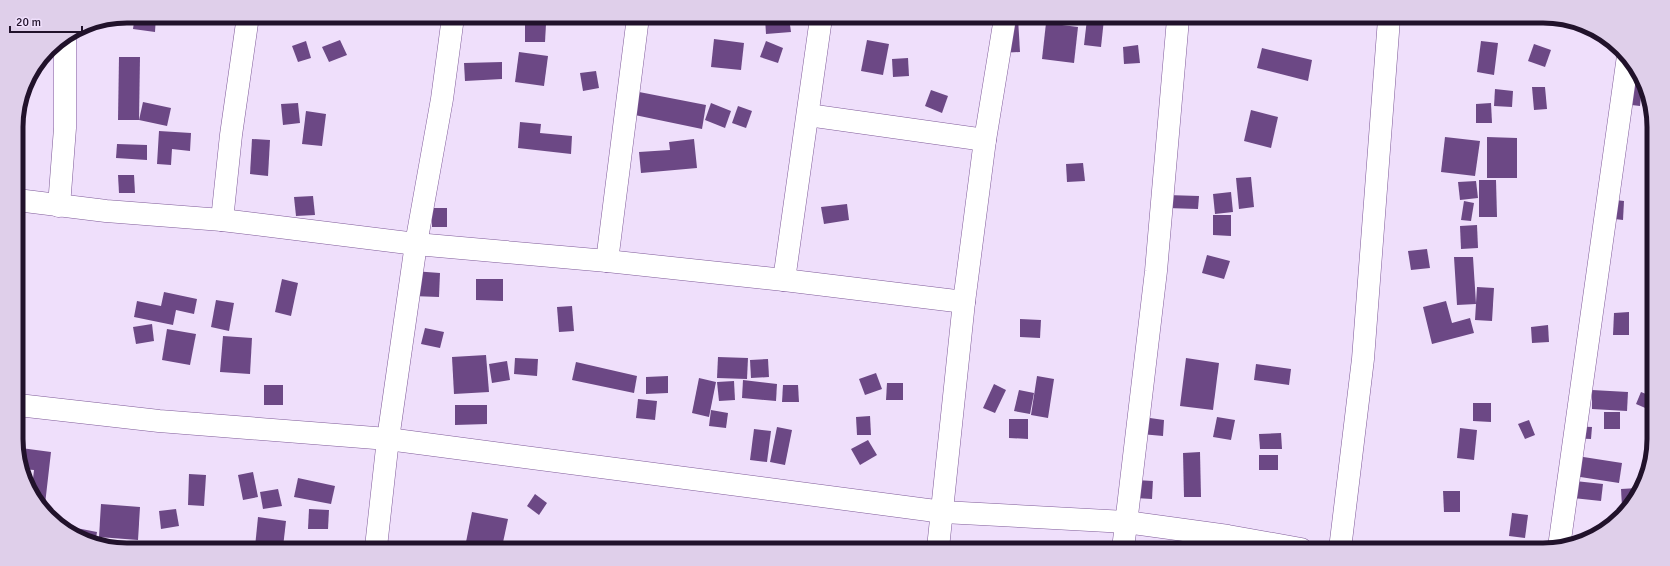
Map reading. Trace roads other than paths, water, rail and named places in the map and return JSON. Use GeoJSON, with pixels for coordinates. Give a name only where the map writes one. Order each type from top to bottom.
{"type":"FeatureCollection","features":[{"type":"Feature","properties":{"kind":"street"},"geometry":{"type":"LineString","coordinates":[[222,220],[247,23]]}},
{"type":"Feature","properties":{"kind":"street"},"geometry":{"type":"LineString","coordinates":[[376,543],[388,438],[416,244],[442,99],[452,23]]}},
{"type":"Feature","properties":{"kind":"street"},"geometry":{"type":"LineString","coordinates":[[607,261],[637,23]]}},
{"type":"Feature","properties":{"kind":"street"},"geometry":{"type":"LineString","coordinates":[[784,280],[820,23]]}},
{"type":"Feature","properties":{"kind":"street"},"geometry":{"type":"LineString","coordinates":[[939,543],[964,302],[985,140],[1004,23]]}},
{"type":"Feature","properties":{"kind":"street"},"geometry":{"type":"LineString","coordinates":[[1124,543],[1156,271],[1178,23]]}},
{"type":"Feature","properties":{"kind":"street"},"geometry":{"type":"LineString","coordinates":[[1341,543],[1363,359],[1389,23]]}},
{"type":"Feature","properties":{"kind":"street"},"geometry":{"type":"LineString","coordinates":[[59,206],[65,128],[64,44]]}},
{"type":"Feature","properties":{"kind":"street"},"geometry":{"type":"LineString","coordinates":[[1559,542],[1627,66]]}},
{"type":"Feature","properties":{"kind":"street"},"geometry":{"type":"LineString","coordinates":[[808,115],[985,140]]}},
{"type":"Feature","properties":{"kind":"street"},"geometry":{"type":"LineString","coordinates":[[23,201],[106,211],[222,220],[416,244],[607,261],[784,280],[964,302]]}},
{"type":"Feature","properties":{"kind":"street"},"geometry":{"type":"LineString","coordinates":[[23,406],[159,420],[388,438],[943,512],[1126,522],[1267,543]]}}]}
